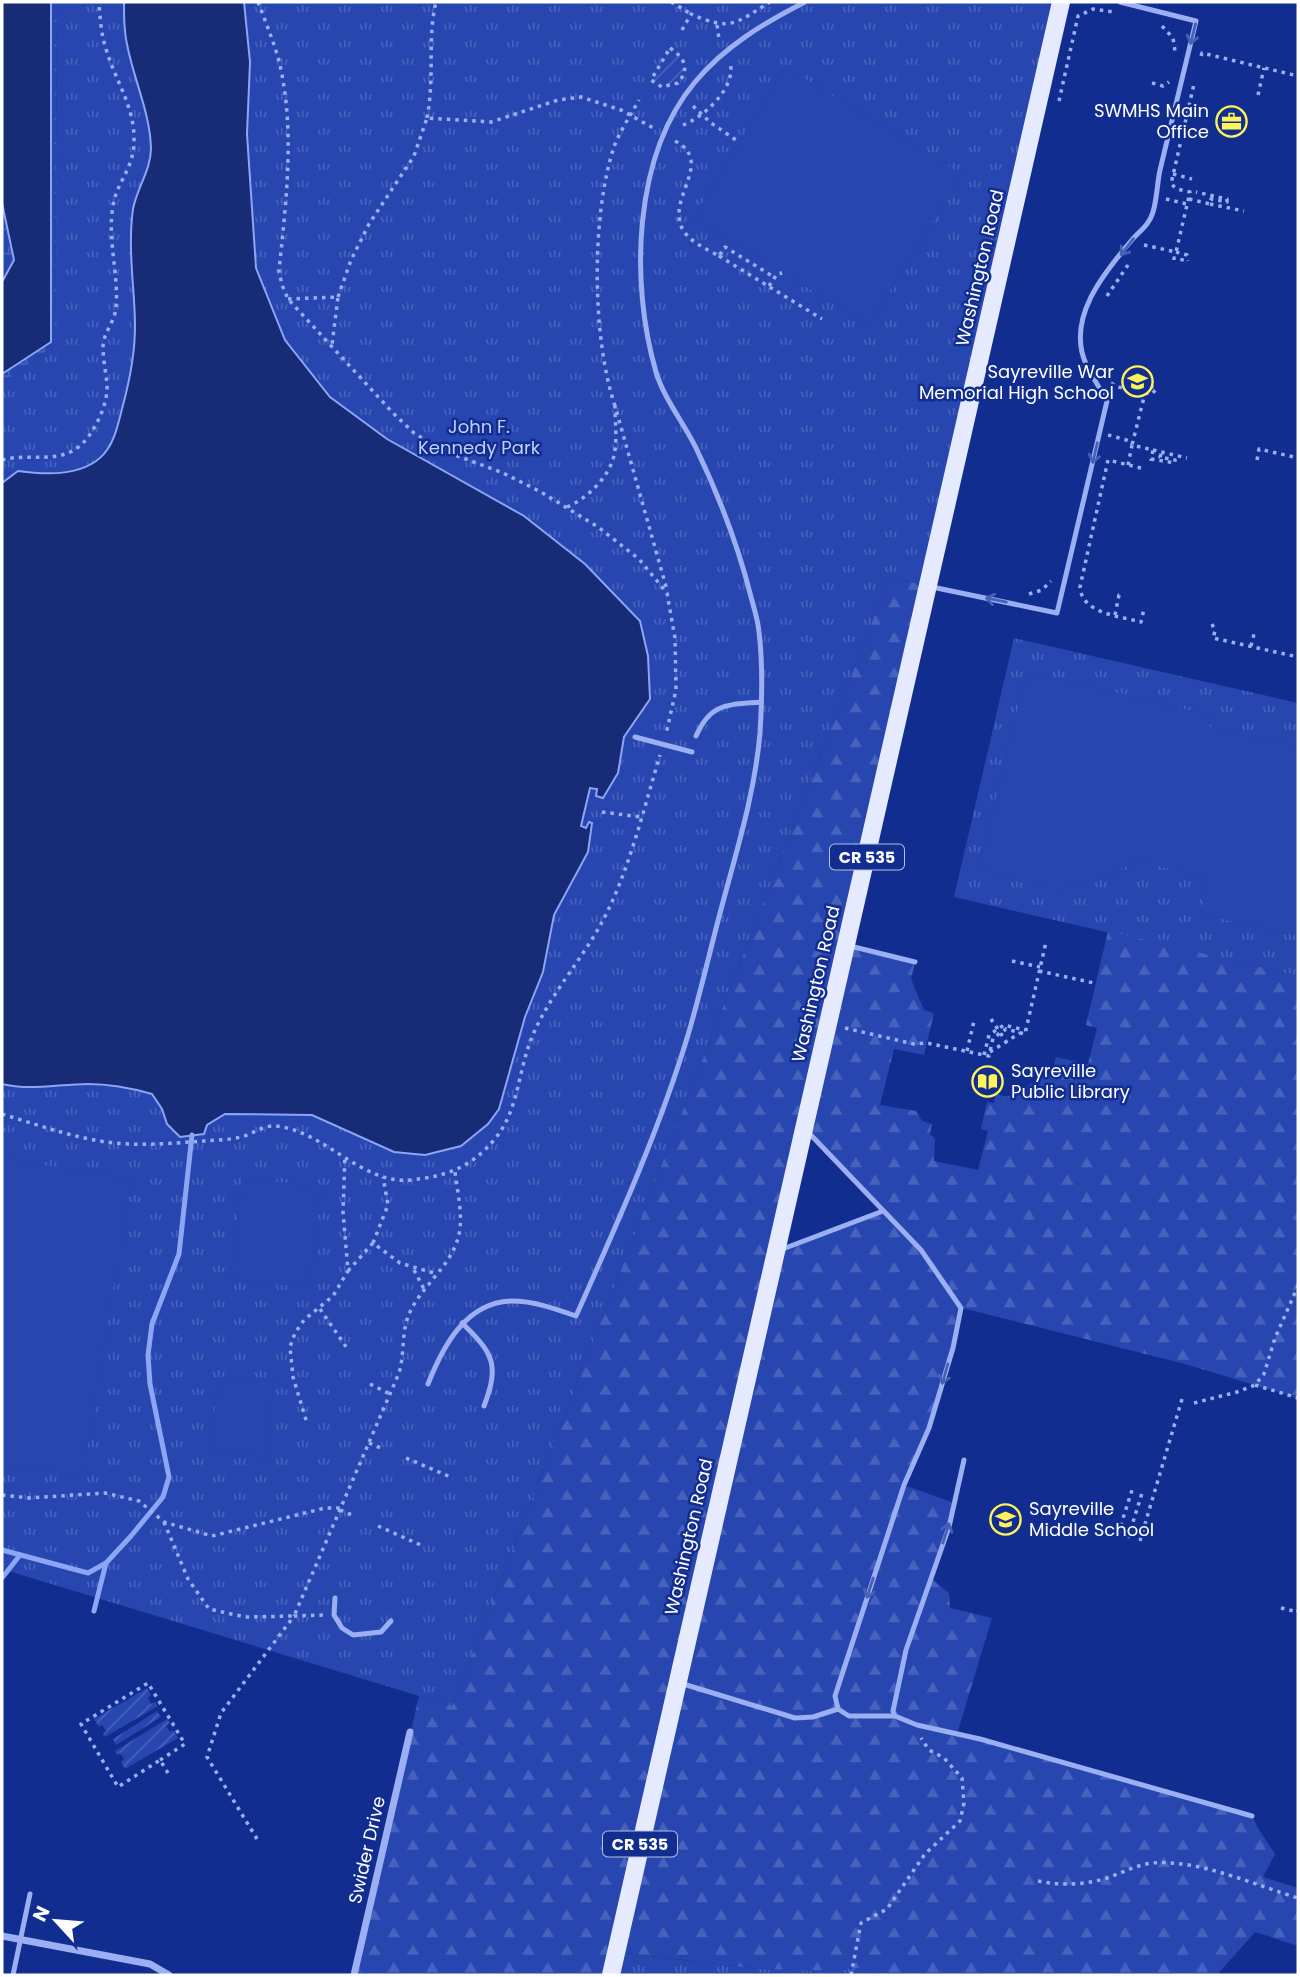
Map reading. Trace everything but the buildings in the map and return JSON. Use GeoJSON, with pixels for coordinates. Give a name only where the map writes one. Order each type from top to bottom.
{"type":"FeatureCollection","features":[{"type":"Feature","properties":{"kind":"main road","name":"Washington Road"},"geometry":{"type":"LineString","coordinates":[[611,1975],[1061,2]]}},
{"type":"Feature","properties":{"kind":"street","name":"Swider Drive"},"geometry":{"type":"LineString","coordinates":[[354,1975],[410,1732]]}},
{"type":"Feature","properties":{"kind":"street"},"geometry":{"type":"LineString","coordinates":[[2,1936],[150,1964],[169,1975]]}},
{"type":"Feature","properties":{"kind":"lane"},"geometry":{"type":"LineString","coordinates":[[428,1384],[440,1354],[462,1323],[483,1308],[511,1301],[541,1305],[576,1316],[638,1175],[688,1035],[752,792],[760,733],[759,631],[730,526],[695,446],[657,376],[643,311],[640,250],[642,223],[654,166],[677,107],[708,68],[738,41],[805,2]]}},
{"type":"Feature","properties":{"kind":"lane"},"geometry":{"type":"LineString","coordinates":[[929,586],[1057,613],[1107,401],[1086,363],[1080,339],[1080,325],[1094,291],[1132,239],[1146,227],[1153,214],[1157,183],[1196,21],[1119,2]]}},
{"type":"Feature","properties":{"kind":"lane"},"geometry":{"type":"LineString","coordinates":[[696,736],[708,716],[718,707],[761,702]]}},
{"type":"Feature","properties":{"kind":"lane"},"geometry":{"type":"LineString","coordinates":[[635,737],[692,752]]}},
{"type":"Feature","properties":{"kind":"lane"},"geometry":{"type":"LineString","coordinates":[[847,945],[915,962]]}},
{"type":"Feature","properties":{"kind":"lane"},"geometry":{"type":"LineString","coordinates":[[804,1128],[921,1250],[961,1308],[953,1348],[929,1428],[904,1485],[835,1696],[838,1709],[849,1716],[895,1716],[917,1725],[980,1739],[1252,1815]]}},
{"type":"Feature","properties":{"kind":"lane"},"geometry":{"type":"LineString","coordinates":[[777,1251],[883,1211]]}},
{"type":"Feature","properties":{"kind":"lane"},"geometry":{"type":"LineString","coordinates":[[462,1323],[480,1340],[491,1356],[493,1382],[484,1406]]}},
{"type":"Feature","properties":{"kind":"lane"},"geometry":{"type":"LineString","coordinates":[[895,1716],[893,1711],[906,1650],[949,1527],[964,1460]]}},
{"type":"Feature","properties":{"kind":"lane"},"geometry":{"type":"LineString","coordinates":[[335,1598],[334,1615],[342,1628],[353,1635],[380,1632],[391,1621]]}},
{"type":"Feature","properties":{"kind":"lane"},"geometry":{"type":"LineString","coordinates":[[677,1682],[795,1718],[813,1717],[838,1709]]}},
{"type":"Feature","properties":{"kind":"lane"},"geometry":{"type":"LineString","coordinates":[[13,1975],[30,1894]]}},
{"type":"Feature","properties":{"kind":"path"},"geometry":{"type":"LineString","coordinates":[[2,460],[17,457],[53,457],[74,450],[92,430],[106,402],[103,340],[114,318],[116,307],[111,244],[112,213],[117,192],[129,168],[134,141],[128,103],[105,48],[99,2]]}},
{"type":"Feature","properties":{"kind":"path"},"geometry":{"type":"LineString","coordinates":[[258,2],[278,59],[284,86],[288,170],[279,271],[288,299],[393,413],[422,439],[449,453],[503,473],[567,507],[639,559],[667,593]]}},
{"type":"Feature","properties":{"kind":"path"},"geometry":{"type":"LineString","coordinates":[[332,345],[338,297],[351,260],[369,224],[414,156],[427,118],[432,87],[432,33],[436,2]]}},
{"type":"Feature","properties":{"kind":"path"},"geometry":{"type":"LineString","coordinates":[[671,2],[718,25],[742,20],[770,2]]}},
{"type":"Feature","properties":{"kind":"path"},"geometry":{"type":"LineString","coordinates":[[1058,103],[1078,16],[1099,8],[1121,14]]}},
{"type":"Feature","properties":{"kind":"path"},"geometry":{"type":"LineString","coordinates":[[682,30],[691,14]]}},
{"type":"Feature","properties":{"kind":"path"},"geometry":{"type":"LineString","coordinates":[[1155,21],[1167,29],[1173,38],[1176,47],[1174,58]]}},
{"type":"Feature","properties":{"kind":"path"},"geometry":{"type":"LineString","coordinates":[[718,25],[719,39]]}},
{"type":"Feature","properties":{"kind":"path"},"geometry":{"type":"LineString","coordinates":[[670,48],[680,54],[685,62],[685,70],[678,83],[662,86],[651,80],[670,48]]}},
{"type":"Feature","properties":{"kind":"path"},"geometry":{"type":"LineString","coordinates":[[1199,64],[1202,53],[1298,76]]}},
{"type":"Feature","properties":{"kind":"path"},"geometry":{"type":"LineString","coordinates":[[683,125],[702,115],[729,83],[732,74],[729,60]]}},
{"type":"Feature","properties":{"kind":"path"},"geometry":{"type":"LineString","coordinates":[[1258,95],[1264,68]]}},
{"type":"Feature","properties":{"kind":"path"},"geometry":{"type":"LineString","coordinates":[[1177,252],[1190,192],[1172,187],[1173,174],[1196,76]]}},
{"type":"Feature","properties":{"kind":"path"},"geometry":{"type":"LineString","coordinates":[[1152,83],[1163,86],[1170,81]]}},
{"type":"Feature","properties":{"kind":"path"},"geometry":{"type":"LineString","coordinates":[[427,118],[491,122],[574,97],[614,107],[657,130]]}},
{"type":"Feature","properties":{"kind":"path"},"geometry":{"type":"LineString","coordinates":[[2,1114],[114,1143],[168,1143],[238,1138],[272,1126],[307,1136],[383,1177],[409,1180],[455,1172],[484,1152],[497,1137],[516,1098],[532,1037],[540,1019],[601,924],[617,887],[663,745],[676,690],[675,639],[667,593],[606,378],[601,339],[599,248],[609,166],[620,133],[639,100]]}},
{"type":"Feature","properties":{"kind":"path"},"geometry":{"type":"LineString","coordinates":[[693,106],[739,142]]}},
{"type":"Feature","properties":{"kind":"path"},"geometry":{"type":"LineString","coordinates":[[675,141],[688,151],[692,160],[680,210],[681,226],[694,240],[822,319]]}},
{"type":"Feature","properties":{"kind":"path"},"geometry":{"type":"LineString","coordinates":[[1173,174],[1192,179]]}},
{"type":"Feature","properties":{"kind":"path"},"geometry":{"type":"LineString","coordinates":[[1195,200],[1197,191],[1227,199],[1227,202],[1211,199],[1210,204]]}},
{"type":"Feature","properties":{"kind":"path"},"geometry":{"type":"LineString","coordinates":[[1156,197],[1188,202],[1195,200],[1244,211]]}},
{"type":"Feature","properties":{"kind":"path"},"geometry":{"type":"LineString","coordinates":[[1140,248],[1148,245],[1177,252],[1187,255],[1188,261],[1174,260]]}},
{"type":"Feature","properties":{"kind":"path"},"geometry":{"type":"LineString","coordinates":[[719,256],[725,247],[774,277]]}},
{"type":"Feature","properties":{"kind":"path"},"geometry":{"type":"LineString","coordinates":[[1101,304],[1134,256]]}},
{"type":"Feature","properties":{"kind":"path"},"geometry":{"type":"LineString","coordinates":[[769,286],[774,277],[782,273]]}},
{"type":"Feature","properties":{"kind":"path"},"geometry":{"type":"LineString","coordinates":[[288,299],[338,297]]}},
{"type":"Feature","properties":{"kind":"path"},"geometry":{"type":"LineString","coordinates":[[1105,373],[1114,385],[1152,394],[1157,388],[1144,385],[1145,383]]}},
{"type":"Feature","properties":{"kind":"path"},"geometry":{"type":"LineString","coordinates":[[1128,465],[1131,443],[1145,393]]}},
{"type":"Feature","properties":{"kind":"path"},"geometry":{"type":"LineString","coordinates":[[567,507],[580,501],[592,490],[612,462],[615,451],[615,406]]}},
{"type":"Feature","properties":{"kind":"path"},"geometry":{"type":"LineString","coordinates":[[1099,433],[1187,458]]}},
{"type":"Feature","properties":{"kind":"path"},"geometry":{"type":"LineString","coordinates":[[1257,460],[1259,449],[1298,458]]}},
{"type":"Feature","properties":{"kind":"path"},"geometry":{"type":"LineString","coordinates":[[1153,450],[1151,460],[1175,463],[1175,460],[1160,457],[1162,452]]}},
{"type":"Feature","properties":{"kind":"path"},"geometry":{"type":"LineString","coordinates":[[1141,468],[1108,460],[1080,582],[1082,597],[1090,606],[1141,622],[1144,609]]}},
{"type":"Feature","properties":{"kind":"path"},"geometry":{"type":"LineString","coordinates":[[1022,594],[1042,590],[1055,575]]}},
{"type":"Feature","properties":{"kind":"path"},"geometry":{"type":"LineString","coordinates":[[1115,615],[1121,595]]}},
{"type":"Feature","properties":{"kind":"path"},"geometry":{"type":"LineString","coordinates":[[1212,624],[1215,631],[1213,638],[1298,657]]}},
{"type":"Feature","properties":{"kind":"path"},"geometry":{"type":"LineString","coordinates":[[1251,646],[1255,629]]}},
{"type":"Feature","properties":{"kind":"path"},"geometry":{"type":"LineString","coordinates":[[602,812],[641,817]]}},
{"type":"Feature","properties":{"kind":"path"},"geometry":{"type":"LineString","coordinates":[[984,1055],[989,1035],[1006,1030],[1025,1034],[1046,942]]}},
{"type":"Feature","properties":{"kind":"path"},"geometry":{"type":"LineString","coordinates":[[1012,961],[1094,983]]}},
{"type":"Feature","properties":{"kind":"path"},"geometry":{"type":"LineString","coordinates":[[991,1019],[1006,1043]]}},
{"type":"Feature","properties":{"kind":"path"},"geometry":{"type":"LineString","coordinates":[[966,1053],[974,1021]]}},
{"type":"Feature","properties":{"kind":"path"},"geometry":{"type":"LineString","coordinates":[[990,1052],[993,1038],[1004,1024],[1027,1030]]}},
{"type":"Feature","properties":{"kind":"path"},"geometry":{"type":"LineString","coordinates":[[845,1028],[914,1044],[927,1043],[989,1056],[990,1052],[1020,1033]]}},
{"type":"Feature","properties":{"kind":"path"},"geometry":{"type":"LineString","coordinates":[[345,1156],[343,1212],[348,1271]]}},
{"type":"Feature","properties":{"kind":"path"},"geometry":{"type":"LineString","coordinates":[[257,1839],[207,1757],[221,1713],[294,1616],[401,1366],[408,1316],[424,1289],[452,1256],[460,1239],[462,1220],[455,1172]]}},
{"type":"Feature","properties":{"kind":"path"},"geometry":{"type":"LineString","coordinates":[[306,1420],[293,1377],[290,1348],[295,1333],[304,1320],[341,1286],[348,1271],[373,1243],[388,1205],[383,1177]]}},
{"type":"Feature","properties":{"kind":"path"},"geometry":{"type":"LineString","coordinates":[[373,1243],[392,1259],[438,1274]]}},
{"type":"Feature","properties":{"kind":"path"},"geometry":{"type":"LineString","coordinates":[[413,1268],[424,1289]]}},
{"type":"Feature","properties":{"kind":"path"},"geometry":{"type":"LineString","coordinates":[[1194,1403],[1237,1392],[1255,1384],[1264,1374],[1275,1338],[1298,1286]]}},
{"type":"Feature","properties":{"kind":"path"},"geometry":{"type":"LineString","coordinates":[[320,1308],[349,1351]]}},
{"type":"Feature","properties":{"kind":"path"},"geometry":{"type":"LineString","coordinates":[[370,1384],[390,1394]]}},
{"type":"Feature","properties":{"kind":"path"},"geometry":{"type":"LineString","coordinates":[[1255,1384],[1298,1398]]}},
{"type":"Feature","properties":{"kind":"path"},"geometry":{"type":"LineString","coordinates":[[1140,1541],[1182,1399]]}},
{"type":"Feature","properties":{"kind":"path"},"geometry":{"type":"LineString","coordinates":[[369,1443],[383,1448]]}},
{"type":"Feature","properties":{"kind":"path"},"geometry":{"type":"LineString","coordinates":[[406,1458],[453,1478]]}},
{"type":"Feature","properties":{"kind":"path"},"geometry":{"type":"LineString","coordinates":[[1118,1534],[1133,1487]]}},
{"type":"Feature","properties":{"kind":"path"},"geometry":{"type":"LineString","coordinates":[[1128,1538],[1143,1490]]}},
{"type":"Feature","properties":{"kind":"path"},"geometry":{"type":"LineString","coordinates":[[2,1495],[29,1498],[105,1493],[139,1501],[164,1522],[212,1536],[325,1508],[341,1509],[354,1516]]}},
{"type":"Feature","properties":{"kind":"path"},"geometry":{"type":"LineString","coordinates":[[164,1522],[188,1579],[209,1609],[244,1617],[334,1615]]}},
{"type":"Feature","properties":{"kind":"path"},"geometry":{"type":"LineString","coordinates":[[378,1526],[424,1546]]}},
{"type":"Feature","properties":{"kind":"path"},"geometry":{"type":"LineString","coordinates":[[1281,1608],[1297,1612],[1298,1610]]}},
{"type":"Feature","properties":{"kind":"path"},"geometry":{"type":"LineString","coordinates":[[148,1683],[186,1744],[160,1760],[118,1787],[81,1724],[148,1683]]}},
{"type":"Feature","properties":{"kind":"path"},"geometry":{"type":"LineString","coordinates":[[851,1975],[861,1923],[887,1909],[925,1854],[960,1821],[964,1803],[961,1778],[944,1758],[929,1750],[921,1740],[917,1725]]}},
{"type":"Feature","properties":{"kind":"path"},"geometry":{"type":"LineString","coordinates":[[160,1760],[168,1773]]}},
{"type":"Feature","properties":{"kind":"path"},"geometry":{"type":"LineString","coordinates":[[1038,1881],[1055,1885],[1089,1883],[1139,1865],[1170,1863],[1205,1870],[1298,1898]]}},
{"type":"Feature","properties":{"kind":"green space"},"geometry":{"type":"Polygon","coordinates":[[[51,2],[57,2],[55,345],[2,383],[2,374],[51,342],[51,2]]]}},
{"type":"Feature","properties":{"kind":"green space","name":"John F. Kennedy Park"},"geometry":{"type":"Polygon","coordinates":[[[57,2],[1061,2],[929,586],[896,579],[888,581],[452,1706],[2,1569],[2,383],[55,345],[57,2]]]}},
{"type":"Feature","properties":{"kind":"green space"},"geometry":{"type":"Polygon","coordinates":[[[670,48],[682,60],[684,73],[678,83],[662,87],[651,80],[670,48]]]}},
{"type":"Feature","properties":{"kind":"green space"},"geometry":{"type":"Polygon","coordinates":[[[785,67],[962,174],[869,325],[693,218],[785,67]]]}},
{"type":"Feature","properties":{"kind":"green space"},"geometry":{"type":"Polygon","coordinates":[[[2,203],[14,260],[2,282],[2,203]]]}},
{"type":"Feature","properties":{"kind":"green space"},"geometry":{"type":"Polygon","coordinates":[[[896,579],[929,586],[847,945],[915,962],[911,979],[924,1010],[934,1013],[924,1055],[894,1049],[880,1105],[916,1111],[922,1121],[932,1124],[930,1134],[935,1139],[934,1161],[978,1170],[988,1131],[981,1129],[987,1102],[994,1103],[996,1094],[1007,1097],[1052,1072],[1056,1057],[1088,1064],[1097,1028],[1086,1025],[1108,931],[1298,976],[1298,1398],[1185,1364],[962,1308],[940,1394],[904,1485],[954,1503],[932,1579],[949,1593],[950,1608],[992,1618],[957,1734],[1252,1816],[1275,1854],[1263,1877],[1298,1888],[1298,1946],[1255,1932],[1217,1975],[882,1975],[872,1970],[854,1968],[835,1971],[759,1969],[617,1952],[611,1975],[354,1975],[419,1696],[452,1706],[888,581],[896,579]],[[805,1129],[778,1250],[882,1211],[805,1129]]]}},
{"type":"Feature","properties":{"kind":"green space"},"geometry":{"type":"Polygon","coordinates":[[[1014,638],[1298,703],[1298,976],[954,897],[1014,638]]]}},
{"type":"Feature","properties":{"kind":"green space"},"geometry":{"type":"Polygon","coordinates":[[[1035,673],[1210,715],[1208,726],[1298,746],[1298,936],[1204,915],[1206,877],[1137,861],[1101,880],[1061,889],[1013,881],[979,867],[1024,682],[1035,673]]]}},
{"type":"Feature","properties":{"kind":"green space"},"geometry":{"type":"Polygon","coordinates":[[[2,1158],[131,1179],[83,1476],[2,1463],[2,1158]]]}},
{"type":"Feature","properties":{"kind":"green space"},"geometry":{"type":"Polygon","coordinates":[[[242,1178],[321,1187],[309,1288],[230,1279],[242,1178]]]}},
{"type":"Feature","properties":{"kind":"green space"},"geometry":{"type":"Polygon","coordinates":[[[218,1377],[274,1381],[266,1457],[210,1451],[218,1377]]]}},
{"type":"Feature","properties":{"kind":"green space"},"geometry":{"type":"Polygon","coordinates":[[[147,1688],[151,1695],[148,1698],[151,1704],[155,1702],[158,1706],[105,1737],[103,1734],[106,1731],[102,1725],[99,1727],[94,1719],[147,1688]]]}},
{"type":"Feature","properties":{"kind":"green space"},"geometry":{"type":"Polygon","coordinates":[[[157,1711],[161,1717],[116,1745],[113,1739],[157,1711]]]}},
{"type":"Feature","properties":{"kind":"green space"},"geometry":{"type":"Polygon","coordinates":[[[167,1719],[170,1723],[166,1726],[170,1732],[173,1730],[178,1738],[125,1769],[121,1762],[124,1759],[115,1751],[167,1719]]]}},
{"type":"Feature","properties":{"kind":"green space"},"geometry":{"type":"Polygon","coordinates":[[[616,1952],[759,1969],[835,1971],[854,1968],[872,1970],[882,1975],[611,1975],[616,1952]]]}},
{"type":"Feature","properties":{"kind":"shaded area"},"geometry":{"type":"Polygon","coordinates":[[[2,2],[51,2],[51,342],[2,374],[2,282],[14,260],[2,203],[2,2]]]}},
{"type":"Feature","properties":{"kind":"shaded area"},"geometry":{"type":"Polygon","coordinates":[[[124,2],[244,2],[250,62],[247,134],[256,268],[285,340],[330,397],[387,439],[524,516],[585,564],[640,621],[648,656],[650,699],[624,737],[618,773],[603,798],[596,796],[597,789],[590,788],[581,826],[586,828],[589,822],[592,823],[588,852],[554,915],[543,972],[525,1017],[499,1109],[488,1124],[461,1146],[425,1155],[394,1152],[312,1115],[225,1114],[207,1125],[204,1134],[180,1137],[167,1124],[162,1109],[152,1094],[105,1085],[34,1087],[2,1084],[2,483],[18,471],[66,472],[78,470],[99,459],[113,440],[126,395],[135,336],[132,215],[149,164],[151,148],[145,110],[127,43],[124,2]]]}},
{"type":"Feature","properties":{"kind":"waterway"},"geometry":{"type":"LineString","coordinates":[[2,1550],[88,1573],[106,1563],[163,1497],[169,1477],[150,1384],[148,1355],[152,1324],[179,1254],[192,1135]]}},
{"type":"Feature","properties":{"kind":"waterway"},"geometry":{"type":"LineString","coordinates":[[2,1578],[20,1555]]}},
{"type":"Feature","properties":{"kind":"waterway"},"geometry":{"type":"LineString","coordinates":[[94,1611],[106,1563]]}},
{"type":"Feature","properties":{"kind":"place","name":"SWMHS Main Office"},"geometry":{"type":"Point","coordinates":[1232,121]}},
{"type":"Feature","properties":{"kind":"place","name":"Sayreville War Memorial High School"},"geometry":{"type":"Point","coordinates":[1137,382]}},
{"type":"Feature","properties":{"kind":"place","name":"Sayreville Public Library"},"geometry":{"type":"Point","coordinates":[988,1081]}},
{"type":"Feature","properties":{"kind":"place","name":"Sayreville Middle School"},"geometry":{"type":"Point","coordinates":[1006,1519]}}]}
